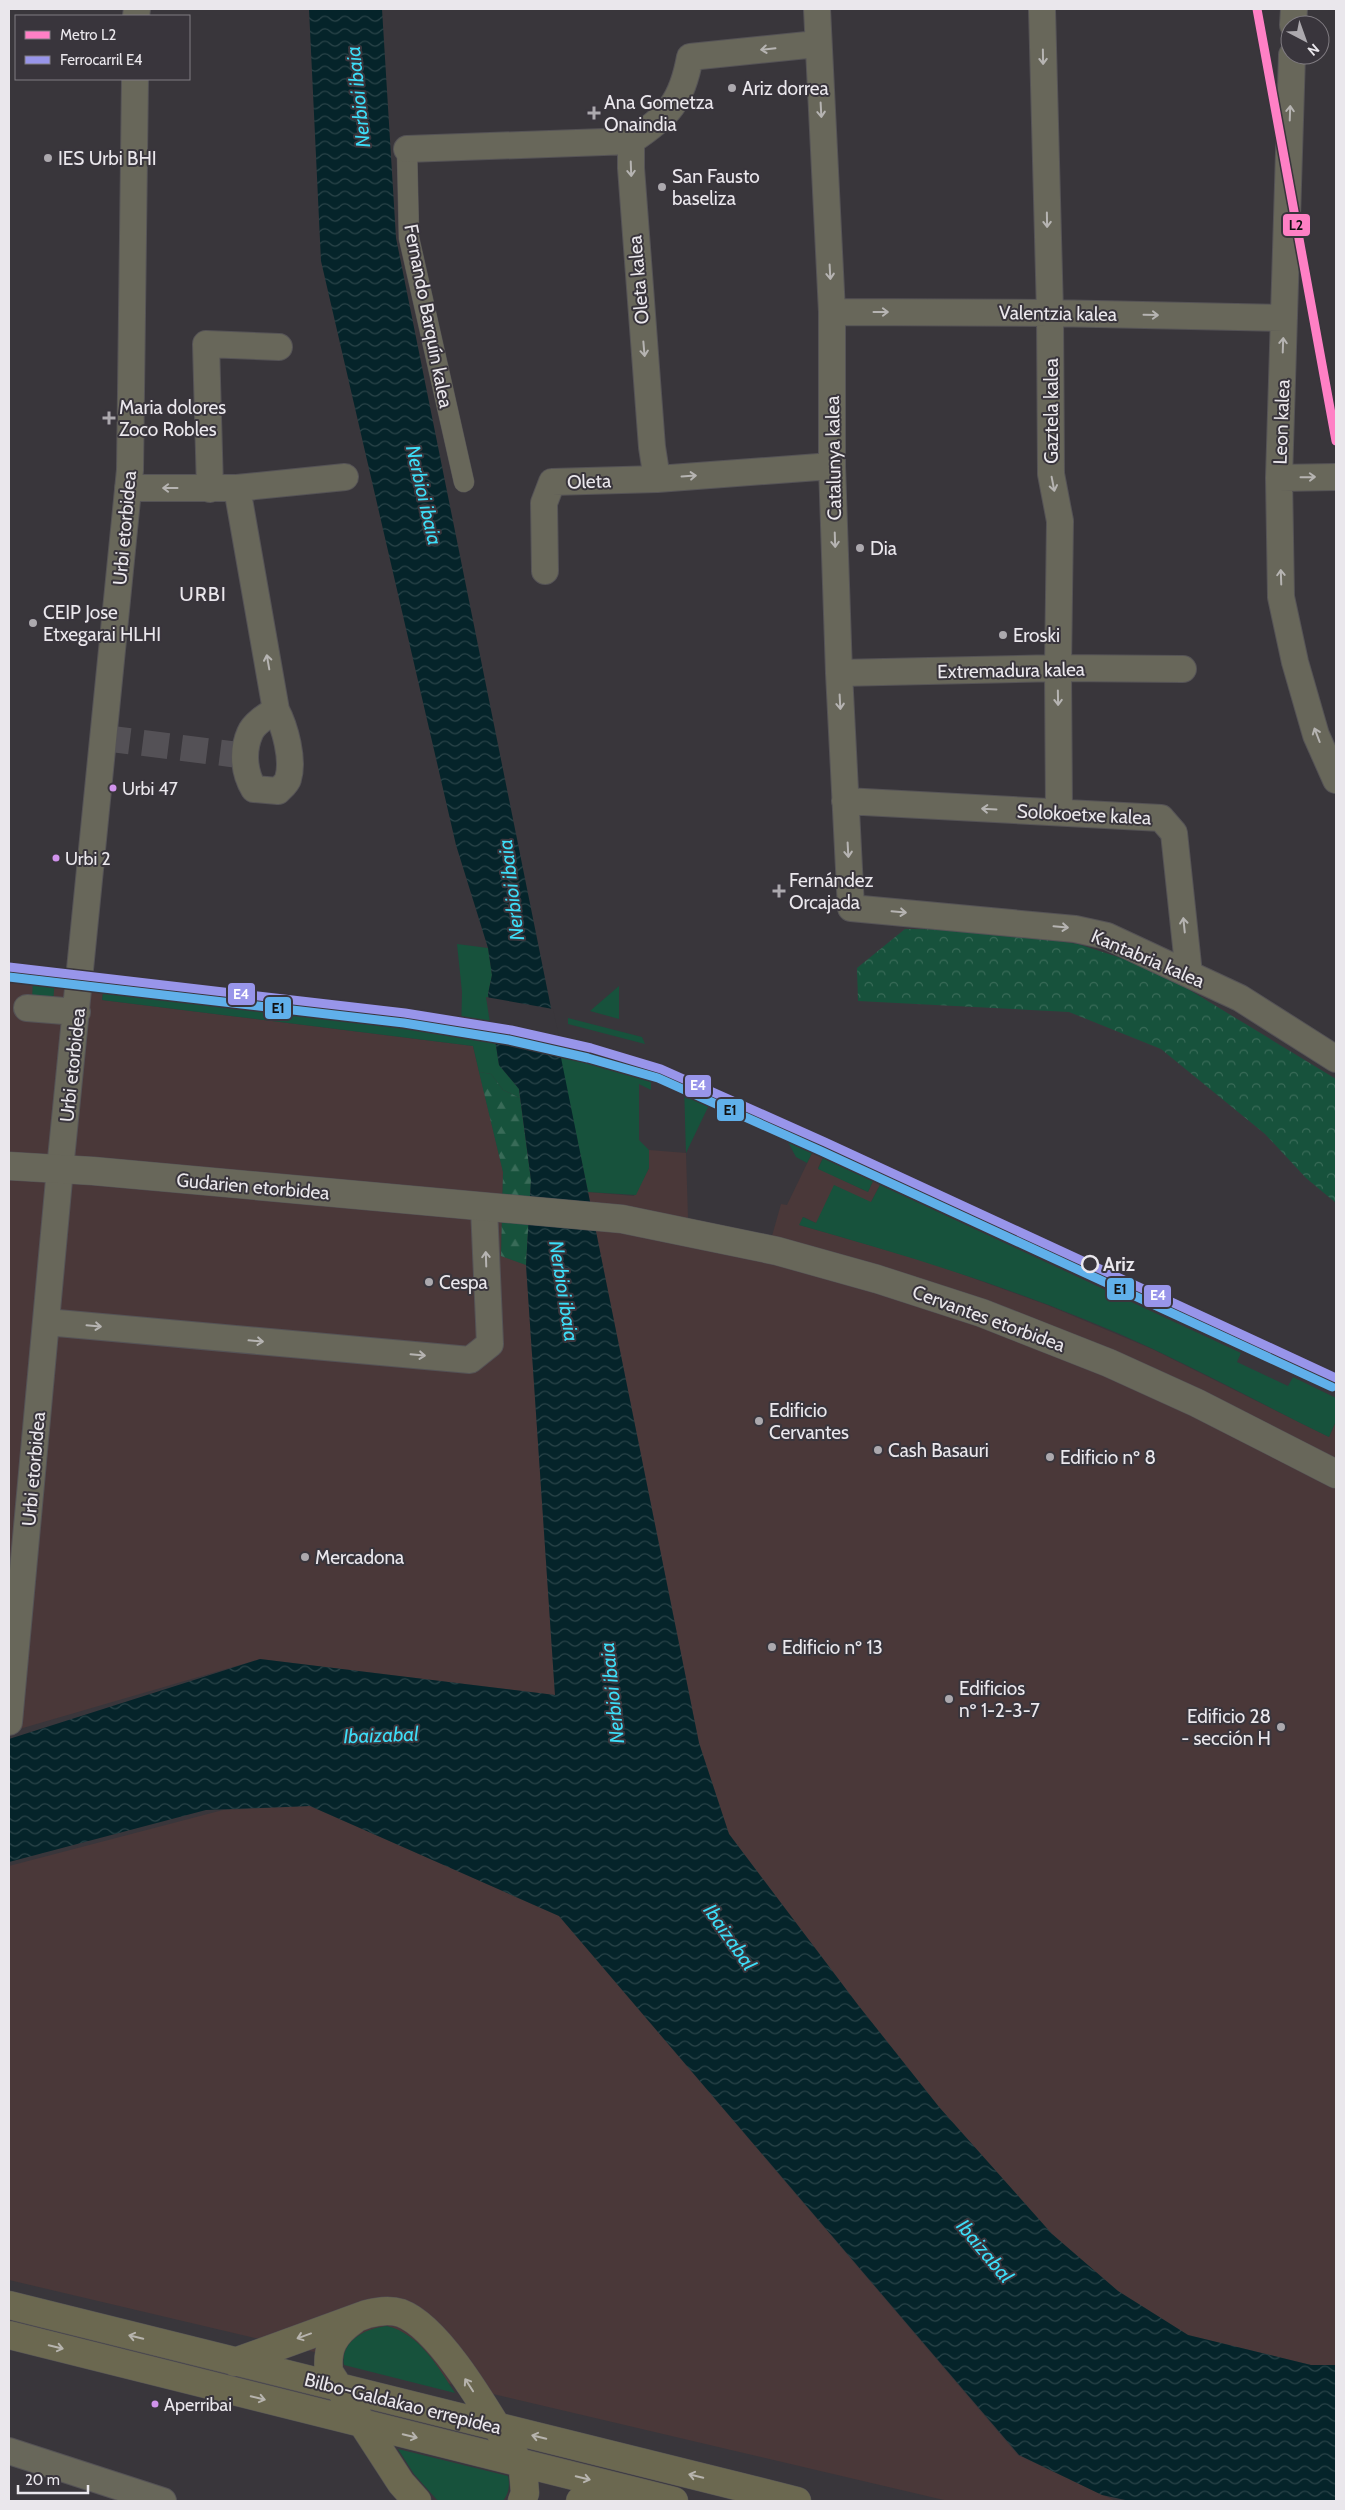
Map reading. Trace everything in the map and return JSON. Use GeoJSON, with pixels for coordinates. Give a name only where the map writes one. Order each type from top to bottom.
{"type":"FeatureCollection","features":[{"type":"Feature","properties":{"kind":"highway","name":"Bilbo-Galdakao errepidea"},"geometry":{"type":"LineString","coordinates":[[9,2305],[797,2501]]}},
{"type":"Feature","properties":{"kind":"highway"},"geometry":{"type":"LineString","coordinates":[[235,2362],[367,2314],[388,2310],[401,2313],[424,2327],[449,2355],[523,2469],[525,2481],[522,2501]]}},
{"type":"Feature","properties":{"kind":"highway"},"geometry":{"type":"LineString","coordinates":[[367,2314],[342,2328],[333,2339],[328,2359],[329,2372],[401,2483],[417,2501]]}},
{"type":"Feature","properties":{"kind":"highway","name":"Bilbo-Galdakao errepidea"},"geometry":{"type":"LineString","coordinates":[[9,2335],[674,2501]]}},
{"type":"Feature","properties":{"kind":"highway"},"geometry":{"type":"LineString","coordinates":[[580,2501],[639,2493]]}},
{"type":"Feature","properties":{"kind":"street","name":"Catalunya kalea"},"geometry":{"type":"LineString","coordinates":[[817,9],[817,44],[832,312],[832,466],[839,673],[851,908]]}},
{"type":"Feature","properties":{"kind":"street","name":"Gaztela kalea"},"geometry":{"type":"LineString","coordinates":[[1042,9],[1050,313],[1051,474],[1060,522],[1059,812]]}},
{"type":"Feature","properties":{"kind":"street"},"geometry":{"type":"LineString","coordinates":[[408,149],[631,141],[647,130],[676,104],[685,84],[690,57],[817,44]]}},
{"type":"Feature","properties":{"kind":"street","name":"Leon kalea"},"geometry":{"type":"LineString","coordinates":[[1292,65],[1279,478],[1282,597],[1295,662],[1316,734],[1336,780]]}},
{"type":"Feature","properties":{"kind":"street","name":"Urbi etorbidea"},"geometry":{"type":"LineString","coordinates":[[10,1711],[60,1170],[130,470],[135,80]]}},
{"type":"Feature","properties":{"kind":"street","name":"Oleta kalea"},"geometry":{"type":"LineString","coordinates":[[631,141],[634,233],[652,447],[657,479]]}},
{"type":"Feature","properties":{"kind":"street","name":"Fernando Barquín kalea"},"geometry":{"type":"LineString","coordinates":[[408,149],[409,238],[464,482]]}},
{"type":"Feature","properties":{"kind":"street","name":"Valentzia kalea"},"geometry":{"type":"LineString","coordinates":[[832,312],[1050,313],[1284,318]]}},
{"type":"Feature","properties":{"kind":"street"},"geometry":{"type":"LineString","coordinates":[[210,489],[206,344],[279,347]]}},
{"type":"Feature","properties":{"kind":"street"},"geometry":{"type":"LineString","coordinates":[[657,479],[832,466]]}},
{"type":"Feature","properties":{"kind":"street"},"geometry":{"type":"LineString","coordinates":[[128,488],[236,488],[346,477]]}},
{"type":"Feature","properties":{"kind":"street"},"geometry":{"type":"LineString","coordinates":[[1279,478],[1336,477]]}},
{"type":"Feature","properties":{"kind":"street","name":"Oleta"},"geometry":{"type":"LineString","coordinates":[[544,571],[544,503],[552,482],[657,479]]}},
{"type":"Feature","properties":{"kind":"street"},"geometry":{"type":"LineString","coordinates":[[236,488],[276,710]]}},
{"type":"Feature","properties":{"kind":"street","name":"Extremadura kalea"},"geometry":{"type":"LineString","coordinates":[[839,673],[1058,668],[1183,669]]}},
{"type":"Feature","properties":{"kind":"street","name":"Solokoetxe kalea"},"geometry":{"type":"LineString","coordinates":[[845,801],[1161,818],[1174,833],[1189,974]]}},
{"type":"Feature","properties":{"kind":"street","name":"Kantabria kalea"},"geometry":{"type":"LineString","coordinates":[[851,908],[1075,928],[1107,936],[1240,998],[1336,1059]]}},
{"type":"Feature","properties":{"kind":"street"},"geometry":{"type":"LineString","coordinates":[[27,1008],[77,1012]]}},
{"type":"Feature","properties":{"kind":"street","name":"Gudarien etorbidea"},"geometry":{"type":"LineString","coordinates":[[9,1166],[622,1219]]}},
{"type":"Feature","properties":{"kind":"street"},"geometry":{"type":"LineString","coordinates":[[46,1322],[470,1360],[490,1344],[491,1208]]}},
{"type":"Feature","properties":{"kind":"street","name":"Cervantes etorbidea"},"geometry":{"type":"LineString","coordinates":[[622,1219],[778,1251],[877,1279],[982,1313],[1109,1363],[1188,1399],[1336,1474]]}},
{"type":"Feature","properties":{"kind":"street"},"geometry":{"type":"LineString","coordinates":[[9,2451],[163,2501]]}},
{"type":"Feature","properties":{"kind":"shaded area"},"geometry":{"type":"Polygon","coordinates":[[[9,973],[104,985],[102,1000],[473,1046],[503,1172],[501,1256],[526,1265],[555,1695],[260,1659],[9,1732],[9,973]]]}},
{"type":"Feature","properties":{"kind":"shaded area"},"geometry":{"type":"Polygon","coordinates":[[[820,1144],[828,1147],[818,1168],[868,1192],[873,1181],[880,1185],[871,1202],[816,1223],[803,1217],[800,1225],[931,1263],[1047,1305],[1152,1349],[1329,1437],[1336,1421],[1336,2365],[1311,2365],[1188,2335],[1118,2291],[1052,2234],[939,2107],[858,2005],[729,1834],[699,1743],[588,1192],[634,1196],[649,1168],[649,1150],[686,1153],[688,1218],[772,1236],[781,1204],[787,1205],[815,1147],[817,1148],[820,1144]]]}},
{"type":"Feature","properties":{"kind":"shaded area"},"geometry":{"type":"Polygon","coordinates":[[[310,1806],[559,1916],[1018,2455],[1116,2501],[948,2501],[9,2280],[9,1866],[223,1810],[310,1806]]]}},
{"type":"Feature","properties":{"kind":"green space"},"geometry":{"type":"Polygon","coordinates":[[[905,929],[985,930],[1078,944],[1155,969],[1336,1079],[1336,1203],[1306,1178],[1265,1134],[1161,1049],[1069,1012],[858,1001],[857,968],[905,929]]]}},
{"type":"Feature","properties":{"kind":"green space"},"geometry":{"type":"Polygon","coordinates":[[[457,944],[488,948],[492,975],[488,994],[499,1065],[519,1089],[520,1098],[503,1090],[491,1074],[479,1072],[473,1046],[102,1000],[104,985],[461,1034],[462,992],[457,944]]]}},
{"type":"Feature","properties":{"kind":"green space"},"geometry":{"type":"Polygon","coordinates":[[[33,976],[55,978],[53,1003],[32,1001],[33,976]]]}},
{"type":"Feature","properties":{"kind":"green space"},"geometry":{"type":"Polygon","coordinates":[[[619,986],[619,1019],[590,1011],[619,986]]]}},
{"type":"Feature","properties":{"kind":"green space"},"geometry":{"type":"Polygon","coordinates":[[[568,1018],[642,1037],[645,1044],[568,1024],[568,1018]]]}},
{"type":"Feature","properties":{"kind":"green space"},"geometry":{"type":"Polygon","coordinates":[[[559,1051],[589,1055],[651,1076],[651,1090],[639,1084],[639,1140],[649,1150],[649,1168],[636,1195],[588,1192],[559,1051]]]}},
{"type":"Feature","properties":{"kind":"green space"},"geometry":{"type":"Polygon","coordinates":[[[479,1072],[491,1074],[503,1090],[520,1098],[531,1180],[526,1265],[501,1256],[503,1172],[479,1072]]]}},
{"type":"Feature","properties":{"kind":"green space"},"geometry":{"type":"Polygon","coordinates":[[[684,1085],[820,1144],[817,1148],[815,1147],[807,1163],[796,1157],[783,1133],[716,1104],[709,1105],[686,1153],[684,1085]]]}},
{"type":"Feature","properties":{"kind":"green space"},"geometry":{"type":"Polygon","coordinates":[[[823,1158],[873,1181],[868,1192],[818,1169],[823,1158]]]}},
{"type":"Feature","properties":{"kind":"green space"},"geometry":{"type":"Polygon","coordinates":[[[834,1185],[871,1202],[880,1185],[1241,1353],[1237,1362],[1288,1386],[1293,1377],[1336,1398],[1336,1421],[1329,1437],[1153,1349],[1067,1312],[934,1265],[799,1225],[803,1217],[816,1223],[834,1185]]]}},
{"type":"Feature","properties":{"kind":"green space"},"geometry":{"type":"Polygon","coordinates":[[[387,2326],[399,2330],[419,2344],[435,2362],[455,2393],[344,2365],[346,2349],[356,2337],[379,2327],[387,2326]]]}},
{"type":"Feature","properties":{"kind":"green space"},"geometry":{"type":"Polygon","coordinates":[[[398,2449],[508,2476],[509,2486],[507,2495],[503,2501],[438,2501],[414,2474],[398,2449]]]}},
{"type":"Feature","properties":{"kind":"water"},"geometry":{"type":"Polygon","coordinates":[[[309,9],[382,9],[396,238],[699,1743],[729,1834],[858,2005],[939,2107],[1052,2234],[1118,2291],[1188,2335],[1311,2365],[1336,2365],[1336,2501],[1130,2501],[1102,2495],[1019,2455],[559,1916],[310,1806],[206,1810],[9,1862],[9,1739],[260,1659],[555,1695],[526,1265],[531,1180],[519,1089],[499,1065],[488,994],[492,975],[488,948],[456,845],[321,261],[309,9]]]}},
{"type":"Feature","properties":{"kind":"pier"},"geometry":{"type":"Polygon","coordinates":[[[486,997],[553,1009],[562,1051],[493,1043],[486,997]]]}},
{"type":"Feature","properties":{"kind":"tunnel"},"geometry":{"type":"LineString","coordinates":[[104,738],[246,756]]}},
{"type":"Feature","properties":{"kind":"metro line","name":"L2"},"geometry":{"type":"LineString","coordinates":[[1257,9],[1336,441]]}},
{"type":"Feature","properties":{"kind":"rail line","name":"E4"},"geometry":{"type":"LineString","coordinates":[[9,967],[405,1013],[511,1030],[591,1048],[661,1069],[825,1142],[1336,1378]]}},
{"type":"Feature","properties":{"kind":"transit line","name":"E1"},"geometry":{"type":"LineString","coordinates":[[9,977],[404,1023],[509,1040],[588,1058],[658,1078],[821,1151],[1332,1387]]}},
{"type":"Feature","properties":{"kind":"place","name":"Ariz dorrea"},"geometry":{"type":"Point","coordinates":[732,88]}},
{"type":"Feature","properties":{"kind":"place","name":"Ana Gometza Onaindia"},"geometry":{"type":"Point","coordinates":[594,113]}},
{"type":"Feature","properties":{"kind":"place","name":"IES Urbi BHI"},"geometry":{"type":"Point","coordinates":[48,158]}},
{"type":"Feature","properties":{"kind":"place","name":"San Fausto baseliza"},"geometry":{"type":"Point","coordinates":[662,187]}},
{"type":"Feature","properties":{"kind":"place","name":"Maria dolores Zoco Robles"},"geometry":{"type":"Point","coordinates":[109,418]}},
{"type":"Feature","properties":{"kind":"place","name":"Dia"},"geometry":{"type":"Point","coordinates":[860,548]}},
{"type":"Feature","properties":{"kind":"place","name":"CEIP Jose Etxegarai HLHI"},"geometry":{"type":"Point","coordinates":[33,623]}},
{"type":"Feature","properties":{"kind":"place","name":"Eroski"},"geometry":{"type":"Point","coordinates":[1003,635]}},
{"type":"Feature","properties":{"kind":"place","name":"Urbi 47"},"geometry":{"type":"Point","coordinates":[113,788]}},
{"type":"Feature","properties":{"kind":"place","name":"Urbi 2"},"geometry":{"type":"Point","coordinates":[56,858]}},
{"type":"Feature","properties":{"kind":"place","name":"Fernández Orcajada"},"geometry":{"type":"Point","coordinates":[779,891]}},
{"type":"Feature","properties":{"kind":"place","name":"Ariz"},"geometry":{"type":"Point","coordinates":[1090,1264]}},
{"type":"Feature","properties":{"kind":"place","name":"Cespa"},"geometry":{"type":"Point","coordinates":[429,1282]}},
{"type":"Feature","properties":{"kind":"place","name":"Edificio Cervantes"},"geometry":{"type":"Point","coordinates":[759,1421]}},
{"type":"Feature","properties":{"kind":"place","name":"Cash Basauri"},"geometry":{"type":"Point","coordinates":[878,1450]}},
{"type":"Feature","properties":{"kind":"place","name":"Edificio nº 8"},"geometry":{"type":"Point","coordinates":[1050,1457]}},
{"type":"Feature","properties":{"kind":"place","name":"Mercadona"},"geometry":{"type":"Point","coordinates":[305,1557]}},
{"type":"Feature","properties":{"kind":"place","name":"Edificio nº 13"},"geometry":{"type":"Point","coordinates":[772,1647]}},
{"type":"Feature","properties":{"kind":"place","name":"Edificios nº 1-2-3-7"},"geometry":{"type":"Point","coordinates":[949,1699]}},
{"type":"Feature","properties":{"kind":"place","name":"Edificio 28 - sección H"},"geometry":{"type":"Point","coordinates":[1281,1727]}},
{"type":"Feature","properties":{"kind":"place","name":"Aperribai"},"geometry":{"type":"Point","coordinates":[155,2404]}},
{"type":"Feature","properties":{"kind":"district","name":"URBI"},"geometry":{"type":"Point","coordinates":[203,594]}},
{"type":"Feature","properties":{"kind":"water label","name":"Nerbioi ibaia"},"geometry":{"type":"Point","coordinates":[358,97]}},
{"type":"Feature","properties":{"kind":"water label","name":"Nerbioi ibaia"},"geometry":{"type":"Point","coordinates":[424,495]}},
{"type":"Feature","properties":{"kind":"water label","name":"Nerbioi ibaia"},"geometry":{"type":"Point","coordinates":[511,890]}},
{"type":"Feature","properties":{"kind":"water label","name":"Nerbioi ibaia"},"geometry":{"type":"Point","coordinates":[564,1291]}},
{"type":"Feature","properties":{"kind":"water label","name":"Nerbioi ibaia"},"geometry":{"type":"Point","coordinates":[612,1693]}},
{"type":"Feature","properties":{"kind":"water label","name":"Ibaizabal"},"geometry":{"type":"Point","coordinates":[381,1735]}},
{"type":"Feature","properties":{"kind":"water label","name":"Ibaizabal"},"geometry":{"type":"Point","coordinates":[730,1937]}},
{"type":"Feature","properties":{"kind":"water label","name":"Ibaizabal"},"geometry":{"type":"Point","coordinates":[985,2251]}}]}
